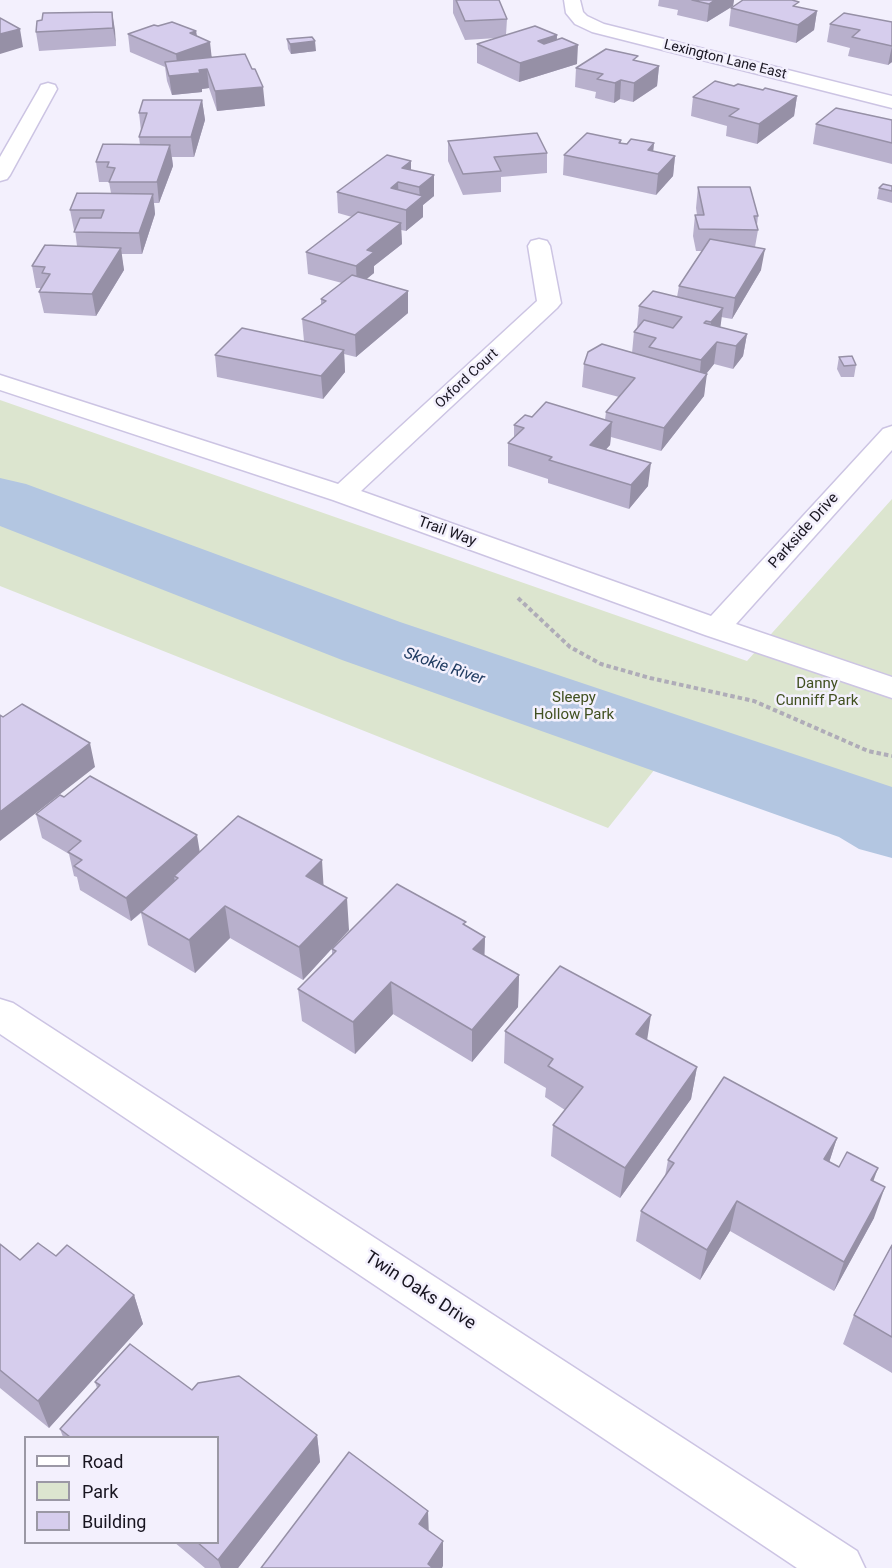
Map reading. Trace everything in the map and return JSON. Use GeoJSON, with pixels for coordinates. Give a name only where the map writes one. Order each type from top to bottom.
{"type":"FeatureCollection","features":[{"type":"Feature","properties":{"kind":"street","name":"Lexington Lane East"},"geometry":{"type":"LineString","coordinates":[[573,0],[575,13],[581,20],[598,28],[892,102]]}},
{"type":"Feature","properties":{"kind":"street"},"geometry":{"type":"LineString","coordinates":[[0,175],[48,89]]}},
{"type":"Feature","properties":{"kind":"street","name":"Oxford Court"},"geometry":{"type":"LineString","coordinates":[[343,494],[549,303],[538,246]]}},
{"type":"Feature","properties":{"kind":"street","name":"Trail Way"},"geometry":{"type":"LineString","coordinates":[[0,381],[233,460],[343,494],[716,628],[892,688]]}},
{"type":"Feature","properties":{"kind":"street","name":"Parkside Drive"},"geometry":{"type":"LineString","coordinates":[[716,628],[892,434]]}},
{"type":"Feature","properties":{"kind":"street","name":"Twin Oaks Drive"},"geometry":{"type":"LineString","coordinates":[[0,1014],[840,1568]]}},
{"type":"Feature","properties":{"kind":"path"},"geometry":{"type":"LineString","coordinates":[[511,594],[570,647],[601,664],[650,678],[754,701],[868,751],[892,756]]}},
{"type":"Feature","properties":{"kind":"green space","name":"Sleepy Hollow Park"},"geometry":{"type":"Polygon","coordinates":[[[0,400],[747,661],[892,499],[892,801],[690,725],[608,828],[0,586],[0,400]]]}},
{"type":"Feature","properties":{"kind":"building"},"geometry":{"type":"Polygon","coordinates":[[[456,0],[499,0],[507,19],[465,21],[456,0]]]}},
{"type":"Feature","properties":{"kind":"building"},"geometry":{"type":"Polygon","coordinates":[[[692,0],[715,0],[709,4],[692,0]]]}},
{"type":"Feature","properties":{"kind":"building"},"geometry":{"type":"Polygon","coordinates":[[[743,0],[792,0],[799,2],[793,6],[817,11],[798,25],[731,8],[743,0]]]}},
{"type":"Feature","properties":{"kind":"building"},"geometry":{"type":"Polygon","coordinates":[[[112,12],[113,28],[36,32],[37,21],[42,20],[43,13],[112,12]]]}},
{"type":"Feature","properties":{"kind":"building"},"geometry":{"type":"Polygon","coordinates":[[[844,13],[892,22],[892,46],[852,37],[860,30],[830,24],[844,13]]]}},
{"type":"Feature","properties":{"kind":"building"},"geometry":{"type":"Polygon","coordinates":[[[0,18],[20,29],[0,34],[0,18]]]}},
{"type":"Feature","properties":{"kind":"building"},"geometry":{"type":"Polygon","coordinates":[[[172,22],[196,31],[190,33],[210,42],[176,54],[128,34],[154,25],[172,22]]]}},
{"type":"Feature","properties":{"kind":"building"},"geometry":{"type":"Polygon","coordinates":[[[535,26],[557,35],[538,41],[544,44],[562,38],[578,45],[520,63],[477,44],[535,26]]]}},
{"type":"Feature","properties":{"kind":"building"},"geometry":{"type":"Polygon","coordinates":[[[312,37],[315,41],[290,44],[287,39],[312,37]]]}},
{"type":"Feature","properties":{"kind":"building"},"geometry":{"type":"Polygon","coordinates":[[[606,49],[638,56],[633,60],[659,66],[634,83],[621,80],[615,83],[597,79],[603,74],[576,68],[606,49]]]}},
{"type":"Feature","properties":{"kind":"building"},"geometry":{"type":"Polygon","coordinates":[[[245,54],[263,87],[215,91],[207,69],[199,70],[200,73],[169,76],[165,62],[245,54]]]}},
{"type":"Feature","properties":{"kind":"building"},"geometry":{"type":"Polygon","coordinates":[[[715,81],[734,86],[738,84],[763,90],[765,88],[797,96],[759,124],[729,116],[739,109],[693,97],[715,81]]]}},
{"type":"Feature","properties":{"kind":"building"},"geometry":{"type":"Polygon","coordinates":[[[143,100],[202,100],[191,137],[139,137],[147,113],[139,113],[143,100]]]}},
{"type":"Feature","properties":{"kind":"building"},"geometry":{"type":"Polygon","coordinates":[[[836,108],[892,120],[892,143],[816,124],[836,108]]]}},
{"type":"Feature","properties":{"kind":"building"},"geometry":{"type":"Polygon","coordinates":[[[537,133],[547,153],[494,157],[501,171],[463,174],[448,141],[537,133]]]}},
{"type":"Feature","properties":{"kind":"building"},"geometry":{"type":"Polygon","coordinates":[[[587,133],[621,140],[619,143],[627,144],[631,139],[654,143],[648,150],[675,156],[658,174],[564,155],[587,133]]]}},
{"type":"Feature","properties":{"kind":"building"},"geometry":{"type":"Polygon","coordinates":[[[103,144],[170,145],[157,182],[109,182],[115,168],[107,167],[109,162],[96,162],[103,144]]]}},
{"type":"Feature","properties":{"kind":"building"},"geometry":{"type":"Polygon","coordinates":[[[387,155],[411,161],[402,168],[434,175],[419,187],[398,182],[391,188],[423,196],[406,210],[337,192],[387,155]]]}},
{"type":"Feature","properties":{"kind":"building"},"geometry":{"type":"Polygon","coordinates":[[[883,184],[892,186],[892,191],[879,188],[883,184]]]}},
{"type":"Feature","properties":{"kind":"building"},"geometry":{"type":"Polygon","coordinates":[[[698,187],[750,187],[758,216],[754,216],[758,230],[699,229],[695,215],[704,215],[698,187]]]}},
{"type":"Feature","properties":{"kind":"building"},"geometry":{"type":"Polygon","coordinates":[[[77,193],[153,194],[139,233],[74,232],[80,218],[101,218],[104,210],[70,210],[77,193]]]}},
{"type":"Feature","properties":{"kind":"building"},"geometry":{"type":"Polygon","coordinates":[[[358,212],[401,223],[367,250],[374,252],[356,266],[306,252],[358,212]]]}},
{"type":"Feature","properties":{"kind":"building"},"geometry":{"type":"Polygon","coordinates":[[[710,239],[765,249],[735,298],[679,286],[710,239]]]}},
{"type":"Feature","properties":{"kind":"building"},"geometry":{"type":"Polygon","coordinates":[[[45,245],[121,248],[92,294],[39,292],[50,274],[42,273],[45,267],[32,266],[45,245]]]}},
{"type":"Feature","properties":{"kind":"building"},"geometry":{"type":"Polygon","coordinates":[[[352,275],[408,291],[355,335],[302,319],[326,301],[321,299],[352,275]]]}},
{"type":"Feature","properties":{"kind":"building"},"geometry":{"type":"Polygon","coordinates":[[[653,291],[723,308],[711,322],[704,323],[747,334],[736,346],[717,342],[701,360],[649,347],[656,338],[634,332],[644,320],[673,328],[682,317],[639,306],[653,291]]]}},
{"type":"Feature","properties":{"kind":"building"},"geometry":{"type":"Polygon","coordinates":[[[242,328],[344,350],[321,376],[215,355],[242,328]]]}},
{"type":"Feature","properties":{"kind":"building"},"geometry":{"type":"Polygon","coordinates":[[[602,344],[707,374],[664,428],[606,412],[635,378],[584,364],[588,352],[602,344]]]}},
{"type":"Feature","properties":{"kind":"building"},"geometry":{"type":"Polygon","coordinates":[[[852,356],[856,365],[844,366],[839,357],[852,356]]]}},
{"type":"Feature","properties":{"kind":"building"},"geometry":{"type":"Polygon","coordinates":[[[546,402],[612,422],[590,445],[651,463],[631,485],[549,460],[552,457],[508,443],[524,428],[514,425],[525,415],[532,417],[546,402]]]}},
{"type":"Feature","properties":{"kind":"building"},"geometry":{"type":"Polygon","coordinates":[[[22,704],[90,743],[0,812],[0,715],[3,717],[22,704]]]}},
{"type":"Feature","properties":{"kind":"building"},"geometry":{"type":"Polygon","coordinates":[[[90,776],[197,835],[126,898],[74,866],[82,860],[68,852],[81,841],[36,814],[60,795],[64,797],[90,776]]]}},
{"type":"Feature","properties":{"kind":"building"},"geometry":{"type":"Polygon","coordinates":[[[238,816],[322,860],[306,876],[347,898],[299,947],[225,906],[189,940],[141,912],[178,878],[174,876],[238,816]]]}},
{"type":"Feature","properties":{"kind":"building"},"geometry":{"type":"Polygon","coordinates":[[[397,884],[466,922],[463,924],[485,937],[473,949],[519,975],[472,1030],[391,982],[353,1022],[298,989],[336,951],[332,949],[397,884]]]}},
{"type":"Feature","properties":{"kind":"building"},"geometry":{"type":"Polygon","coordinates":[[[560,966],[651,1015],[636,1034],[697,1067],[625,1168],[553,1125],[583,1087],[548,1066],[553,1059],[505,1031],[560,966]]]}},
{"type":"Feature","properties":{"kind":"building"},"geometry":{"type":"Polygon","coordinates":[[[724,1077],[837,1138],[824,1159],[839,1167],[847,1152],[878,1168],[871,1180],[885,1187],[844,1262],[737,1201],[707,1250],[641,1211],[674,1163],[668,1160],[724,1077]]]}},
{"type":"Feature","properties":{"kind":"building"},"geometry":{"type":"Polygon","coordinates":[[[38,1243],[56,1256],[67,1245],[134,1295],[38,1401],[0,1370],[0,1244],[20,1260],[38,1243]]]}},
{"type":"Feature","properties":{"kind":"building"},"geometry":{"type":"Polygon","coordinates":[[[892,1245],[892,1337],[854,1315],[892,1245]]]}},
{"type":"Feature","properties":{"kind":"building"},"geometry":{"type":"Polygon","coordinates":[[[130,1344],[192,1390],[198,1383],[239,1376],[317,1435],[218,1560],[199,1544],[219,1544],[219,1436],[69,1436],[60,1429],[100,1385],[95,1382],[130,1344]]]}},
{"type":"Feature","properties":{"kind":"building"},"geometry":{"type":"Polygon","coordinates":[[[349,1452],[428,1511],[419,1524],[443,1541],[428,1564],[433,1568],[261,1568],[349,1452]]]}},
{"type":"Feature","properties":{"kind":"waterway","name":"Skokie River"},"geometry":{"type":"LineString","coordinates":[[0,500],[371,641],[871,814],[892,825]]}},
{"type":"Feature","properties":{"kind":"park label","name":"Danny Cunniff Park"},"geometry":{"type":"Point","coordinates":[817,692]}}]}
